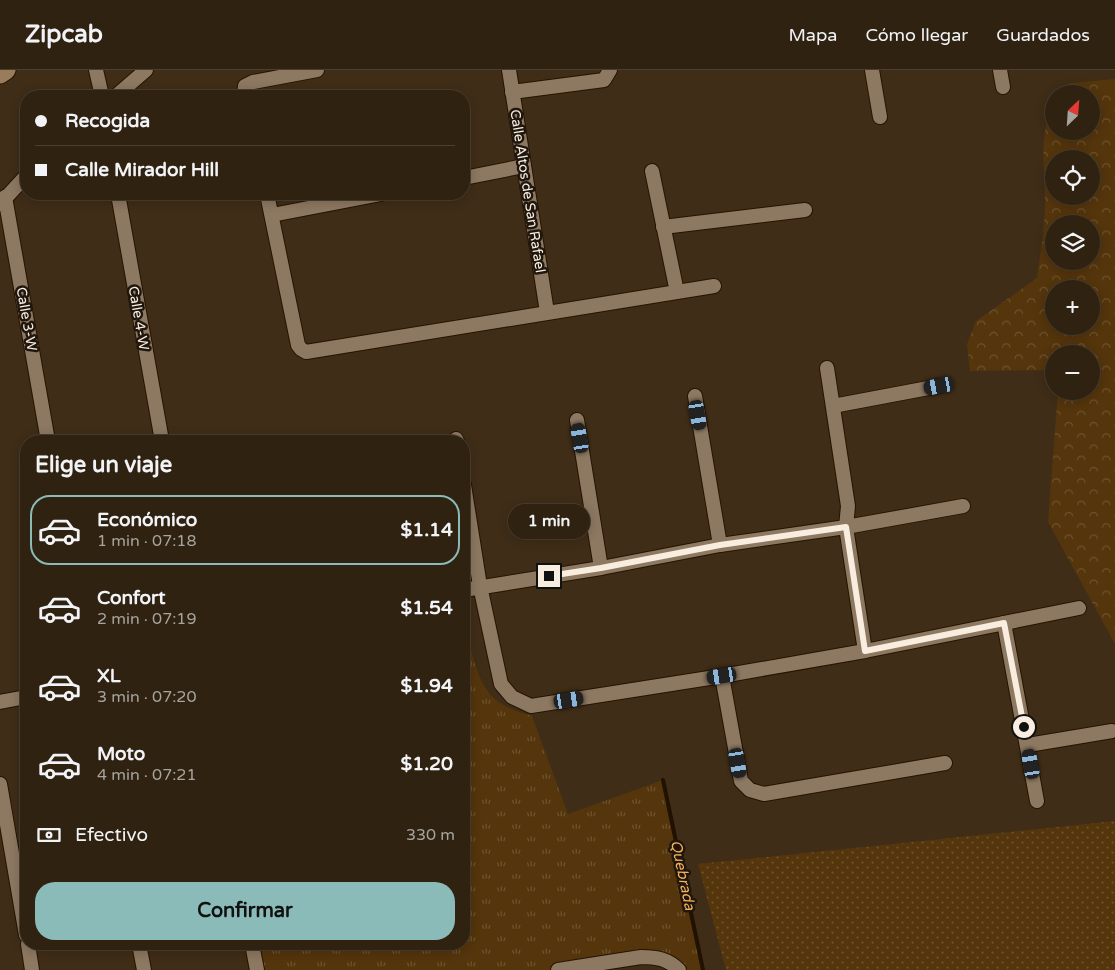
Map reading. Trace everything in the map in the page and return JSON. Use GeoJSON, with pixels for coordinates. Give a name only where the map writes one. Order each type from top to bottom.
{"type":"FeatureCollection","features":[{"type":"Feature","properties":{"kind":"main road"},"geometry":{"type":"LineString","coordinates":[[0,74],[6,70]]}},
{"type":"Feature","properties":{"kind":"street"},"geometry":{"type":"LineString","coordinates":[[96,70],[101,90]]}},
{"type":"Feature","properties":{"kind":"street"},"geometry":{"type":"LineString","coordinates":[[123,90],[146,70]]}},
{"type":"Feature","properties":{"kind":"street"},"geometry":{"type":"LineString","coordinates":[[245,90],[245,86],[252,82],[317,70]]}},
{"type":"Feature","properties":{"kind":"street","name":"Calle Altos de San Rafael"},"geometry":{"type":"LineString","coordinates":[[509,70],[547,312]]}},
{"type":"Feature","properties":{"kind":"street"},"geometry":{"type":"LineString","coordinates":[[512,92],[604,80],[610,70]]}},
{"type":"Feature","properties":{"kind":"street"},"geometry":{"type":"LineString","coordinates":[[872,70],[880,117]]}},
{"type":"Feature","properties":{"kind":"street"},"geometry":{"type":"LineString","coordinates":[[1000,70],[1003,87]]}},
{"type":"Feature","properties":{"kind":"street"},"geometry":{"type":"LineString","coordinates":[[470,177],[524,166]]}},
{"type":"Feature","properties":{"kind":"street"},"geometry":{"type":"LineString","coordinates":[[652,172],[677,292]]}},
{"type":"Feature","properties":{"kind":"street"},"geometry":{"type":"LineString","coordinates":[[3,201],[20,183]]}},
{"type":"Feature","properties":{"kind":"street","name":"Calle 4-W"},"geometry":{"type":"LineString","coordinates":[[119,200],[161,435]]}},
{"type":"Feature","properties":{"kind":"street"},"geometry":{"type":"LineString","coordinates":[[268,200],[298,346],[306,352],[714,286]]}},
{"type":"Feature","properties":{"kind":"street"},"geometry":{"type":"LineString","coordinates":[[272,215],[350,200]]}},
{"type":"Feature","properties":{"kind":"street","name":"Calle 3-W"},"geometry":{"type":"LineString","coordinates":[[3,201],[47,435]]}},
{"type":"Feature","properties":{"kind":"street"},"geometry":{"type":"LineString","coordinates":[[664,227],[805,210]]}},
{"type":"Feature","properties":{"kind":"street"},"geometry":{"type":"LineString","coordinates":[[827,368],[848,506],[846,527],[865,651]]}},
{"type":"Feature","properties":{"kind":"street"},"geometry":{"type":"LineString","coordinates":[[833,406],[939,386]]}},
{"type":"Feature","properties":{"kind":"street"},"geometry":{"type":"LineString","coordinates":[[695,396],[720,545]]}},
{"type":"Feature","properties":{"kind":"street"},"geometry":{"type":"LineString","coordinates":[[577,420],[601,568]]}},
{"type":"Feature","properties":{"kind":"street"},"geometry":{"type":"LineString","coordinates":[[470,588],[601,568],[720,545],[846,527],[963,506]]}},
{"type":"Feature","properties":{"kind":"street"},"geometry":{"type":"LineString","coordinates":[[470,523],[480,586],[501,684],[512,697],[530,706],[722,676],[865,651],[1079,608]]}},
{"type":"Feature","properties":{"kind":"street"},"geometry":{"type":"LineString","coordinates":[[1004,623],[1037,801]]}},
{"type":"Feature","properties":{"kind":"street"},"geometry":{"type":"LineString","coordinates":[[722,676],[741,781],[750,790],[764,794],[945,763]]}},
{"type":"Feature","properties":{"kind":"street"},"geometry":{"type":"LineString","coordinates":[[0,702],[20,699]]}},
{"type":"Feature","properties":{"kind":"street"},"geometry":{"type":"LineString","coordinates":[[1028,745],[1112,731]]}},
{"type":"Feature","properties":{"kind":"street"},"geometry":{"type":"LineString","coordinates":[[0,784],[20,900]]}},
{"type":"Feature","properties":{"kind":"street"},"geometry":{"type":"LineString","coordinates":[[29,950],[32,970]]}},
{"type":"Feature","properties":{"kind":"street"},"geometry":{"type":"LineString","coordinates":[[141,950],[144,970]]}},
{"type":"Feature","properties":{"kind":"street"},"geometry":{"type":"LineString","coordinates":[[253,950],[257,970]]}},
{"type":"Feature","properties":{"kind":"street"},"geometry":{"type":"LineString","coordinates":[[558,970],[641,957],[655,957],[666,960],[679,970]]}},
{"type":"Feature","properties":{"kind":"green space"},"geometry":{"type":"Polygon","coordinates":[[[1115,79],[1115,644],[1048,522],[1057,400],[1100,400],[1100,345],[1045,345],[1045,370],[970,371],[967,344],[976,321],[1037,278],[1044,218],[1045,134],[1045,140],[1100,140],[1100,85],[1069,85],[1070,83],[1115,79]]]}},
{"type":"Feature","properties":{"kind":"green space"},"geometry":{"type":"Polygon","coordinates":[[[470,642],[477,671],[487,690],[502,704],[532,716],[568,814],[663,780],[703,970],[679,970],[666,960],[558,970],[256,970],[253,950],[470,950],[470,642]]]}},
{"type":"Feature","properties":{"kind":"green space"},"geometry":{"type":"Polygon","coordinates":[[[1115,821],[1115,970],[726,970],[698,864],[1115,821]]]}},
{"type":"Feature","properties":{"kind":"waterway","name":"Quebrada"},"geometry":{"type":"LineString","coordinates":[[663,780],[703,970]]}},
{"type":"Feature","properties":{"kind":"route"},"geometry":{"type":"LineString","coordinates":[[549,576],[720,545],[846,527],[865,651],[1004,623],[1024,727]]}}]}
